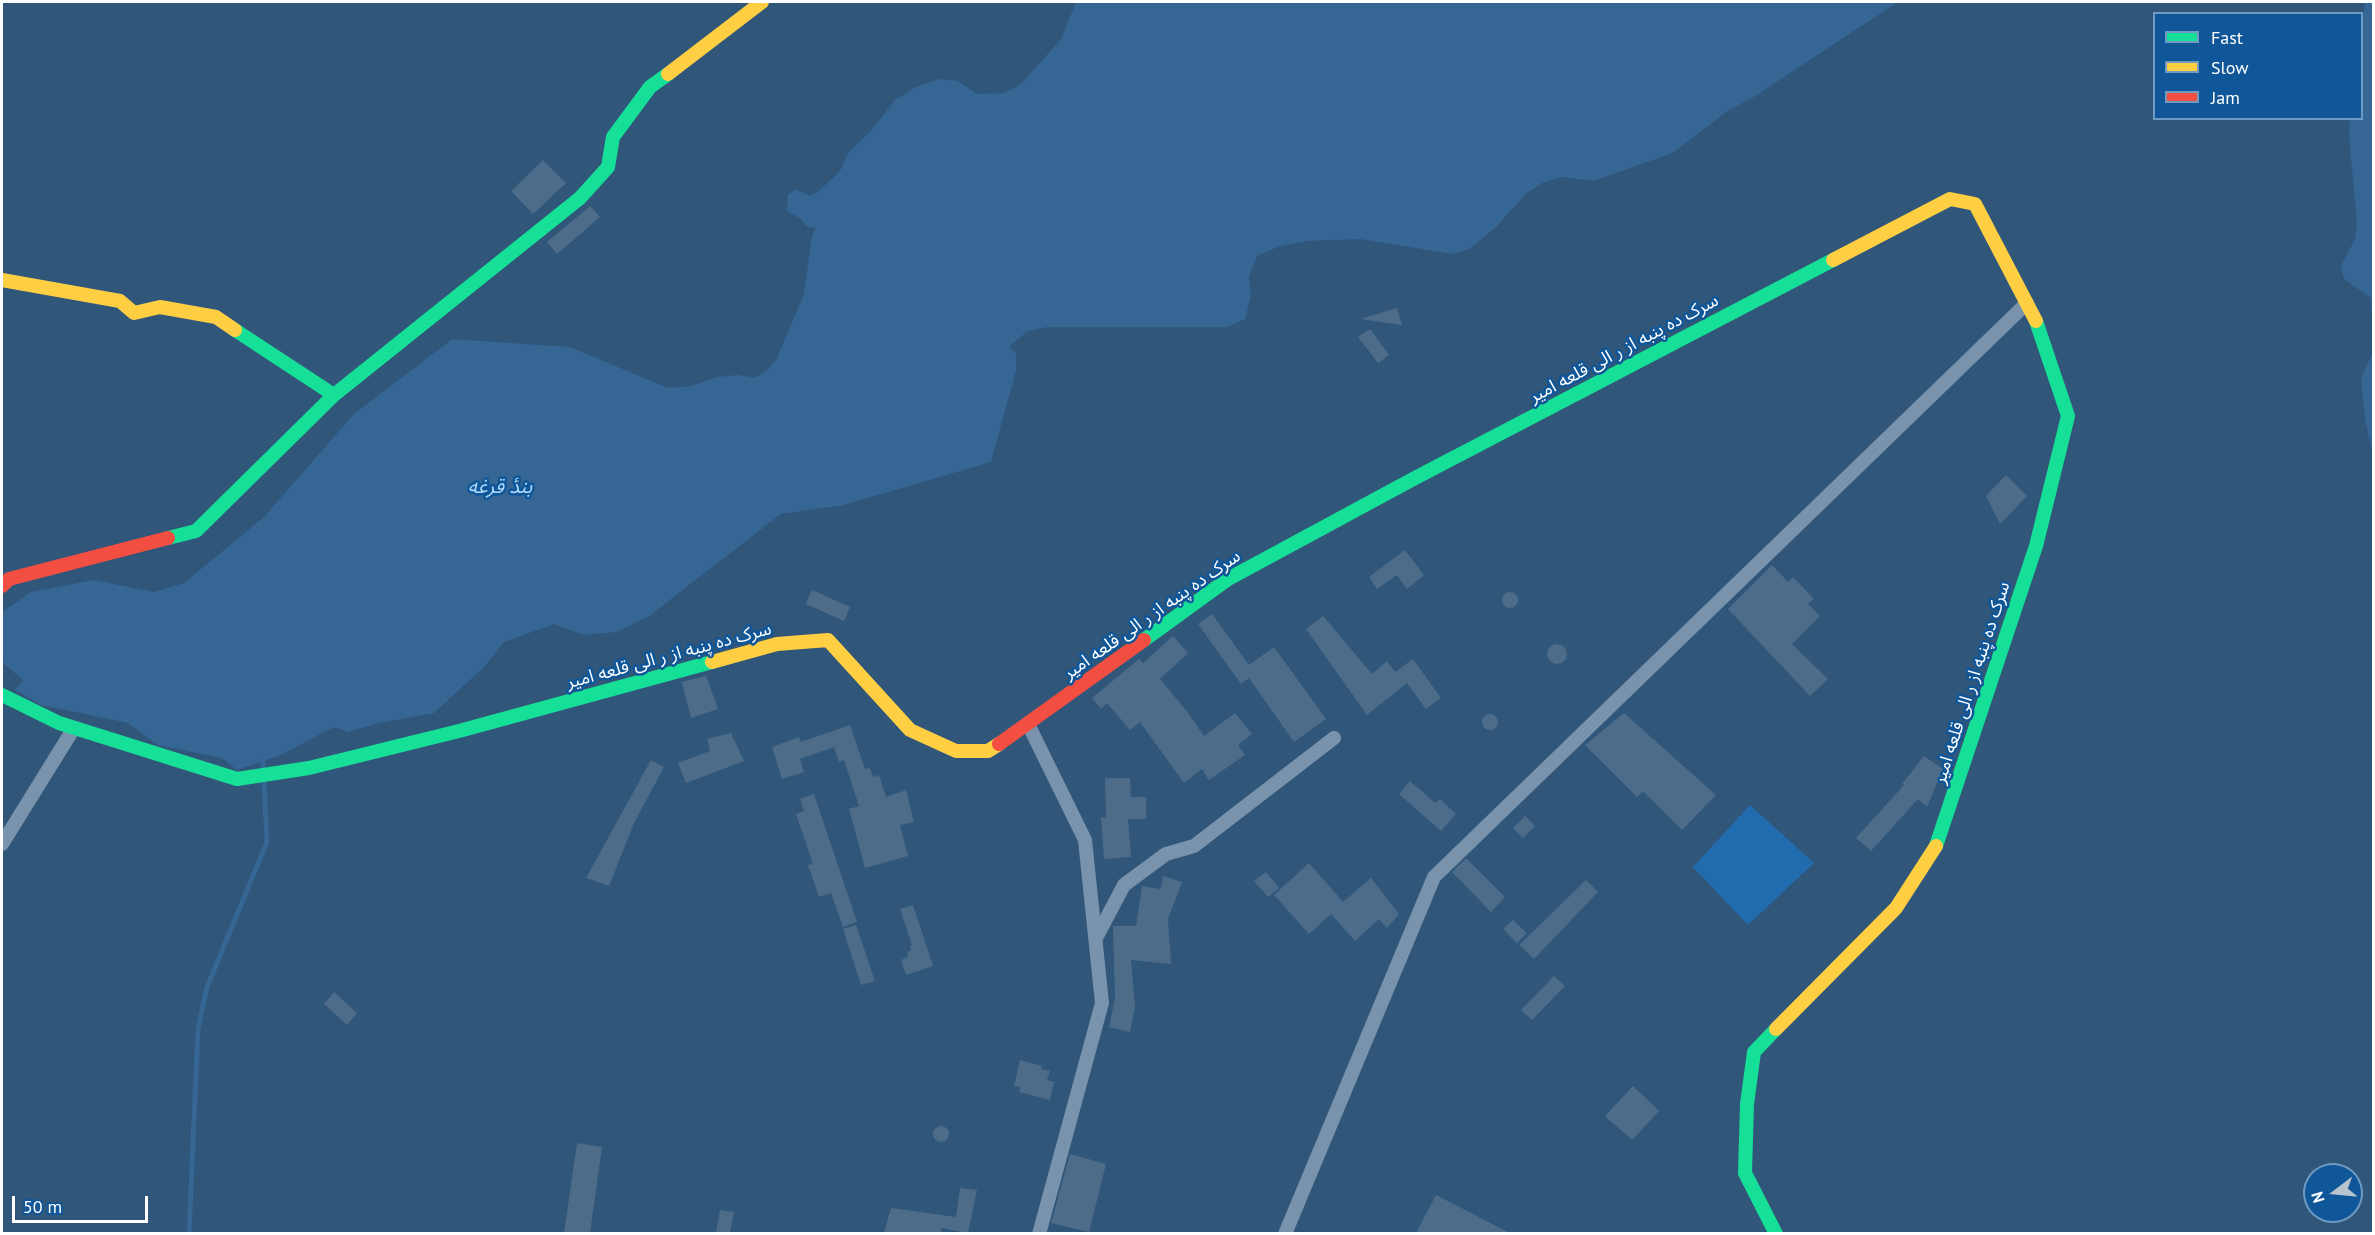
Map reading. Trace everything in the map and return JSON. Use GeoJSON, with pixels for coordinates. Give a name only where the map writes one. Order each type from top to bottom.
{"type":"FeatureCollection","features":[{"type":"Feature","properties":{"kind":"street"},"geometry":{"type":"LineString","coordinates":[[2,586],[9,579],[196,531],[334,395],[580,198],[608,167],[613,137],[650,87],[762,2]]}},
{"type":"Feature","properties":{"kind":"street","name":"سرک ده پنبه از ر الی قلعه امیر"},"geometry":{"type":"LineString","coordinates":[[74,728],[237,779],[255,777],[459,731],[777,644],[828,640],[910,730],[956,752],[988,751],[1228,579],[1415,478],[1950,199],[1975,204],[2041,330],[2068,416],[2036,546],[1939,842],[1896,908],[1754,1052],[1747,1104],[1745,1173],[1772,1232]]}},
{"type":"Feature","properties":{"kind":"street"},"geometry":{"type":"LineString","coordinates":[[2,280],[120,301],[134,314],[160,307],[216,317],[334,395]]}},
{"type":"Feature","properties":{"kind":"street"},"geometry":{"type":"LineString","coordinates":[[1285,1233],[1434,877],[2027,303]]}},
{"type":"Feature","properties":{"kind":"street"},"geometry":{"type":"LineString","coordinates":[[2,695],[74,728],[2,844]]}},
{"type":"Feature","properties":{"kind":"street"},"geometry":{"type":"LineString","coordinates":[[1028,724],[1085,840],[1102,1003],[1039,1233]]}},
{"type":"Feature","properties":{"kind":"street"},"geometry":{"type":"LineString","coordinates":[[1096,939],[1124,885],[1166,854],[1194,846],[1334,738]]}},
{"type":"Feature","properties":{"kind":"shaded area"},"geometry":{"type":"Polygon","coordinates":[[[1750,805],[1814,863],[1748,925],[1693,867],[1750,805]]]}},
{"type":"Feature","properties":{"kind":"water","name":"بندٔ قرغه"},"geometry":{"type":"Polygon","coordinates":[[[1076,2],[1898,2],[1752,98],[1726,112],[1673,153],[1593,181],[1562,177],[1542,183],[1527,193],[1495,228],[1469,249],[1453,254],[1360,239],[1307,241],[1280,246],[1257,256],[1249,277],[1251,296],[1245,319],[1228,327],[1048,327],[1028,331],[1009,346],[1016,354],[1016,371],[991,462],[844,505],[781,514],[649,616],[617,632],[583,635],[554,624],[504,642],[484,667],[434,713],[379,723],[348,732],[334,727],[281,755],[237,770],[222,758],[158,745],[128,723],[41,705],[15,690],[23,680],[2,662],[2,612],[31,592],[94,580],[154,592],[184,583],[263,518],[353,415],[452,339],[570,347],[668,388],[691,386],[717,377],[738,375],[754,378],[767,370],[776,360],[804,294],[812,236],[816,228],[806,226],[801,219],[787,211],[788,195],[796,189],[810,196],[819,191],[840,171],[848,153],[869,133],[895,100],[916,87],[939,79],[958,81],[977,94],[1005,93],[1022,83],[1061,39],[1076,2]]]}},
{"type":"Feature","properties":{"kind":"water"},"geometry":{"type":"Polygon","coordinates":[[[2365,2],[2374,2],[2373,338],[2371,298],[2344,279],[2341,266],[2355,239],[2357,225],[2349,135],[2350,120],[2363,120],[2365,2]]]}},
{"type":"Feature","properties":{"kind":"water"},"geometry":{"type":"Polygon","coordinates":[[[2373,353],[2373,455],[2365,419],[2361,377],[2373,353]]]}},
{"type":"Feature","properties":{"kind":"building"},"geometry":{"type":"Polygon","coordinates":[[[543,160],[566,183],[533,214],[511,191],[543,160]]]}},
{"type":"Feature","properties":{"kind":"building"},"geometry":{"type":"Polygon","coordinates":[[[590,206],[600,217],[557,254],[547,242],[590,206]]]}},
{"type":"Feature","properties":{"kind":"building"},"geometry":{"type":"Polygon","coordinates":[[[1397,308],[1402,325],[1360,319],[1397,308]]]}},
{"type":"Feature","properties":{"kind":"building"},"geometry":{"type":"Polygon","coordinates":[[[1370,329],[1389,355],[1378,363],[1358,337],[1370,329]]]}},
{"type":"Feature","properties":{"kind":"building"},"geometry":{"type":"Polygon","coordinates":[[[2006,475],[2027,496],[2000,524],[1986,496],[2006,475]]]}},
{"type":"Feature","properties":{"kind":"building"},"geometry":{"type":"Polygon","coordinates":[[[1405,550],[1424,575],[1407,589],[1397,575],[1377,589],[1369,577],[1405,550]]]}},
{"type":"Feature","properties":{"kind":"building"},"geometry":{"type":"Polygon","coordinates":[[[1772,565],[1788,582],[1793,577],[1814,599],[1808,604],[1820,616],[1792,644],[1828,679],[1810,696],[1728,609],[1772,565]]]}},
{"type":"Feature","properties":{"kind":"building"},"geometry":{"type":"Polygon","coordinates":[[[812,590],[850,607],[844,621],[806,604],[812,590]]]}},
{"type":"Feature","properties":{"kind":"building"},"geometry":{"type":"Polygon","coordinates":[[[1507,592],[1513,592],[1518,600],[1516,606],[1507,608],[1502,603],[1502,597],[1507,592]]]}},
{"type":"Feature","properties":{"kind":"building"},"geometry":{"type":"Polygon","coordinates":[[[1212,614],[1249,665],[1274,647],[1326,719],[1294,742],[1249,678],[1241,684],[1198,624],[1212,614]]]}},
{"type":"Feature","properties":{"kind":"building"},"geometry":{"type":"Polygon","coordinates":[[[1323,616],[1372,674],[1387,661],[1395,672],[1413,659],[1441,698],[1426,709],[1407,683],[1367,715],[1306,629],[1323,616]]]}},
{"type":"Feature","properties":{"kind":"building"},"geometry":{"type":"Polygon","coordinates":[[[1173,636],[1188,653],[1160,679],[1204,736],[1235,713],[1252,734],[1238,745],[1245,755],[1209,780],[1202,769],[1184,783],[1140,722],[1130,730],[1107,703],[1101,709],[1092,698],[1139,659],[1143,663],[1173,636]]]}},
{"type":"Feature","properties":{"kind":"building"},"geometry":{"type":"Polygon","coordinates":[[[1557,644],[1564,647],[1567,654],[1564,661],[1557,664],[1550,661],[1547,654],[1550,647],[1557,644]]]}},
{"type":"Feature","properties":{"kind":"building"},"geometry":{"type":"Polygon","coordinates":[[[706,676],[718,709],[691,718],[682,682],[706,676]]]}},
{"type":"Feature","properties":{"kind":"building"},"geometry":{"type":"Polygon","coordinates":[[[1624,713],[1716,795],[1682,830],[1643,791],[1637,797],[1585,745],[1624,713]]]}},
{"type":"Feature","properties":{"kind":"building"},"geometry":{"type":"Polygon","coordinates":[[[1490,714],[1496,716],[1498,722],[1496,728],[1490,730],[1484,728],[1482,722],[1484,716],[1490,714]]]}},
{"type":"Feature","properties":{"kind":"building"},"geometry":{"type":"Polygon","coordinates":[[[850,725],[865,769],[870,768],[873,777],[879,775],[886,797],[906,790],[914,822],[900,825],[908,856],[865,868],[849,809],[859,806],[844,760],[839,762],[834,747],[800,759],[804,772],[782,779],[772,747],[799,737],[801,742],[850,725]]]}},
{"type":"Feature","properties":{"kind":"building"},"geometry":{"type":"Polygon","coordinates":[[[731,733],[744,761],[686,783],[678,763],[710,751],[707,739],[731,733]]]}},
{"type":"Feature","properties":{"kind":"building"},"geometry":{"type":"Polygon","coordinates":[[[1924,756],[1943,769],[1927,807],[1918,799],[1871,851],[1856,838],[1904,785],[1902,784],[1924,756]]]}},
{"type":"Feature","properties":{"kind":"building"},"geometry":{"type":"Polygon","coordinates":[[[651,760],[664,767],[634,823],[609,886],[586,878],[651,760]]]}},
{"type":"Feature","properties":{"kind":"building"},"geometry":{"type":"Polygon","coordinates":[[[1105,778],[1130,778],[1131,797],[1146,797],[1146,819],[1128,819],[1131,857],[1104,859],[1101,818],[1106,817],[1105,778]]]}},
{"type":"Feature","properties":{"kind":"building"},"geometry":{"type":"Polygon","coordinates":[[[1410,781],[1435,803],[1440,799],[1456,814],[1441,831],[1399,794],[1410,781]]]}},
{"type":"Feature","properties":{"kind":"building"},"geometry":{"type":"Polygon","coordinates":[[[814,794],[857,922],[843,927],[831,893],[819,897],[808,865],[813,864],[796,814],[804,811],[800,799],[814,794]]]}},
{"type":"Feature","properties":{"kind":"building"},"geometry":{"type":"Polygon","coordinates":[[[1525,816],[1535,826],[1523,838],[1513,828],[1525,816]]]}},
{"type":"Feature","properties":{"kind":"building"},"geometry":{"type":"Polygon","coordinates":[[[1466,858],[1505,897],[1491,912],[1452,872],[1466,858]]]}},
{"type":"Feature","properties":{"kind":"building"},"geometry":{"type":"Polygon","coordinates":[[[1309,863],[1343,902],[1371,878],[1399,914],[1387,928],[1379,919],[1355,941],[1331,914],[1309,934],[1274,895],[1309,863]]]}},
{"type":"Feature","properties":{"kind":"building"},"geometry":{"type":"Polygon","coordinates":[[[1266,872],[1279,888],[1268,897],[1254,881],[1266,872]]]}},
{"type":"Feature","properties":{"kind":"building"},"geometry":{"type":"Polygon","coordinates":[[[1163,876],[1182,882],[1168,919],[1171,964],[1131,960],[1135,1005],[1130,1032],[1109,1027],[1115,998],[1113,926],[1136,926],[1142,886],[1161,889],[1163,876]]]}},
{"type":"Feature","properties":{"kind":"building"},"geometry":{"type":"Polygon","coordinates":[[[1586,880],[1598,892],[1534,959],[1519,945],[1586,880]]]}},
{"type":"Feature","properties":{"kind":"building"},"geometry":{"type":"Polygon","coordinates":[[[913,905],[933,966],[906,975],[901,960],[908,957],[907,952],[911,951],[910,946],[912,945],[900,909],[913,905]]]}},
{"type":"Feature","properties":{"kind":"building"},"geometry":{"type":"Polygon","coordinates":[[[1513,920],[1527,933],[1517,943],[1503,929],[1513,920]]]}},
{"type":"Feature","properties":{"kind":"building"},"geometry":{"type":"Polygon","coordinates":[[[856,925],[875,981],[861,985],[843,929],[856,925]]]}},
{"type":"Feature","properties":{"kind":"building"},"geometry":{"type":"Polygon","coordinates":[[[1554,976],[1565,986],[1532,1020],[1521,1010],[1554,976]]]}},
{"type":"Feature","properties":{"kind":"building"},"geometry":{"type":"Polygon","coordinates":[[[334,992],[357,1013],[347,1025],[324,1004],[334,992]]]}},
{"type":"Feature","properties":{"kind":"building"},"geometry":{"type":"Polygon","coordinates":[[[1020,1060],[1042,1066],[1041,1069],[1050,1071],[1047,1080],[1054,1082],[1050,1100],[1019,1092],[1020,1087],[1014,1086],[1020,1060]]]}},
{"type":"Feature","properties":{"kind":"building"},"geometry":{"type":"Polygon","coordinates":[[[1633,1086],[1659,1111],[1632,1140],[1605,1116],[1633,1086]]]}},
{"type":"Feature","properties":{"kind":"building"},"geometry":{"type":"Polygon","coordinates":[[[941,1126],[949,1134],[941,1142],[933,1134],[941,1126]]]}},
{"type":"Feature","properties":{"kind":"building"},"geometry":{"type":"Polygon","coordinates":[[[577,1143],[602,1147],[590,1233],[564,1233],[577,1143]]]}},
{"type":"Feature","properties":{"kind":"building"},"geometry":{"type":"Polygon","coordinates":[[[1070,1154],[1106,1164],[1089,1232],[1051,1223],[1070,1154]]]}},
{"type":"Feature","properties":{"kind":"building"},"geometry":{"type":"Polygon","coordinates":[[[960,1188],[977,1190],[968,1233],[941,1228],[941,1233],[884,1233],[891,1208],[956,1217],[960,1188]]]}},
{"type":"Feature","properties":{"kind":"building"},"geometry":{"type":"Polygon","coordinates":[[[1436,1195],[1510,1233],[1416,1233],[1436,1195]]]}},
{"type":"Feature","properties":{"kind":"building"},"geometry":{"type":"Polygon","coordinates":[[[720,1210],[734,1212],[730,1233],[716,1233],[720,1210]]]}},
{"type":"Feature","properties":{"kind":"waterway"},"geometry":{"type":"LineString","coordinates":[[189,1234],[198,1029],[207,987],[267,842],[263,761]]}},
{"type":"Feature","properties":{"kind":"traffic: fast"},"geometry":{"type":"LineString","coordinates":[[168,538],[196,531],[334,395],[580,198],[608,167],[613,137],[650,87],[668,74]]}},
{"type":"Feature","properties":{"kind":"traffic: fast"},"geometry":{"type":"LineString","coordinates":[[1144,640],[1228,579],[1415,478],[1833,260]]}},
{"type":"Feature","properties":{"kind":"traffic: fast"},"geometry":{"type":"LineString","coordinates":[[1936,846],[2036,546],[2068,416],[2036,321]]}},
{"type":"Feature","properties":{"kind":"traffic: fast"},"geometry":{"type":"LineString","coordinates":[[235,330],[334,395]]}},
{"type":"Feature","properties":{"kind":"traffic: fast"},"geometry":{"type":"LineString","coordinates":[[2,695],[59,723],[237,779],[309,768],[459,731],[712,662]]}},
{"type":"Feature","properties":{"kind":"traffic: fast"},"geometry":{"type":"LineString","coordinates":[[1776,1029],[1754,1052],[1747,1104],[1745,1173],[1776,1234]]}},
{"type":"Feature","properties":{"kind":"traffic: slow"},"geometry":{"type":"LineString","coordinates":[[668,74],[762,2]]}},
{"type":"Feature","properties":{"kind":"traffic: slow"},"geometry":{"type":"LineString","coordinates":[[1833,260],[1950,199],[1975,204],[2036,321]]}},
{"type":"Feature","properties":{"kind":"traffic: slow"},"geometry":{"type":"LineString","coordinates":[[2,280],[120,301],[134,313],[160,307],[216,317],[235,330]]}},
{"type":"Feature","properties":{"kind":"traffic: slow"},"geometry":{"type":"LineString","coordinates":[[712,662],[777,644],[828,640],[910,730],[956,751],[988,751],[999,744]]}},
{"type":"Feature","properties":{"kind":"traffic: slow"},"geometry":{"type":"LineString","coordinates":[[1776,1029],[1896,908],[1936,846]]}},
{"type":"Feature","properties":{"kind":"traffic: jam"},"geometry":{"type":"LineString","coordinates":[[2,586],[9,579],[168,538]]}},
{"type":"Feature","properties":{"kind":"traffic: jam"},"geometry":{"type":"LineString","coordinates":[[999,744],[1144,640]]}}]}
